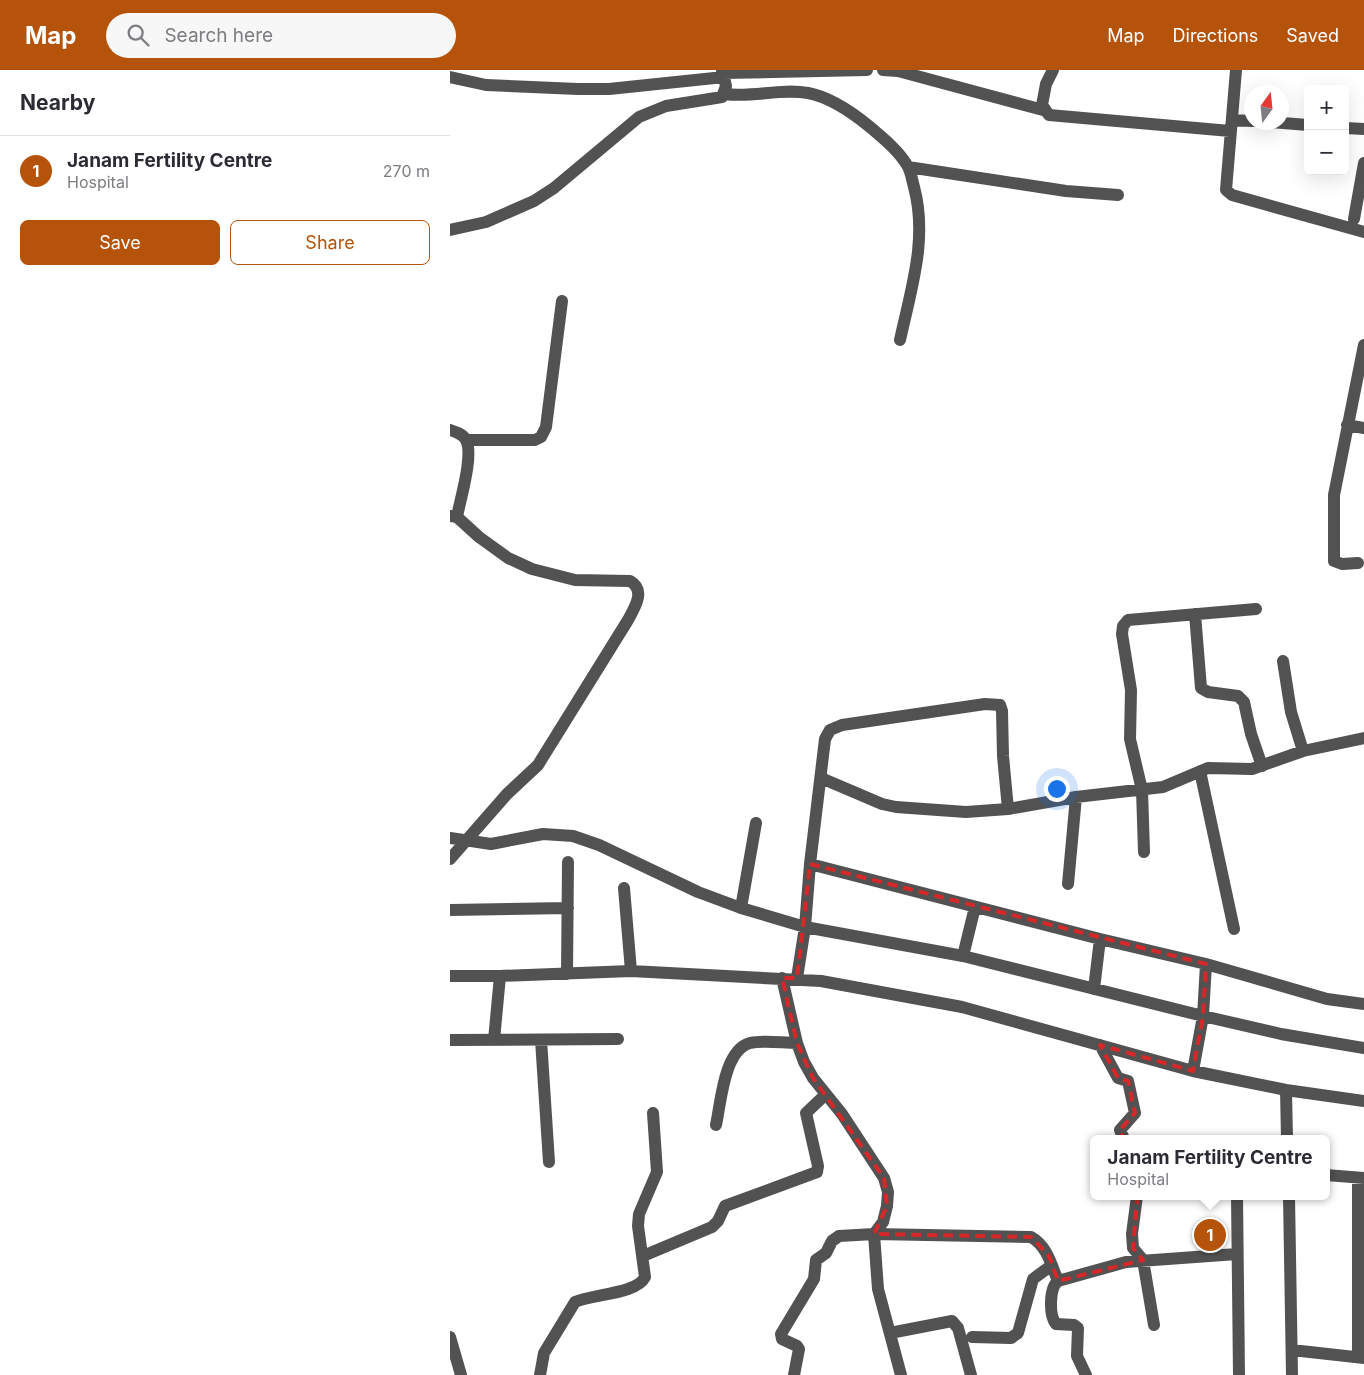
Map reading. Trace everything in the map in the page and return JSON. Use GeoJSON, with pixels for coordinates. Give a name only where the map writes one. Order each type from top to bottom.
{"type":"FeatureCollection","features":[{"type":"Feature","properties":{"kind":"street"},"geometry":{"type":"LineString","coordinates":[[450,77],[486,85],[608,89],[723,73],[867,70]]}},
{"type":"Feature","properties":{"kind":"street"},"geometry":{"type":"LineString","coordinates":[[883,70],[898,71],[1043,110],[1049,115],[1060,117],[1231,125],[1244,123]]}},
{"type":"Feature","properties":{"kind":"street"},"geometry":{"type":"LineString","coordinates":[[1043,110],[1042,98],[1053,70]]}},
{"type":"Feature","properties":{"kind":"street"},"geometry":{"type":"LineString","coordinates":[[1236,70],[1225,185],[1228,193],[1364,232]]}},
{"type":"Feature","properties":{"kind":"street"},"geometry":{"type":"LineString","coordinates":[[723,73],[725,94]]}},
{"type":"Feature","properties":{"kind":"street"},"geometry":{"type":"LineString","coordinates":[[450,230],[486,222],[534,201],[554,188],[639,117],[666,106],[719,98],[725,94],[738,96],[794,91],[822,97],[866,124],[886,141],[908,167],[916,196],[920,239],[918,261],[900,340]]}},
{"type":"Feature","properties":{"kind":"street"},"geometry":{"type":"LineString","coordinates":[[1289,124],[1304,125]]}},
{"type":"Feature","properties":{"kind":"street"},"geometry":{"type":"LineString","coordinates":[[1349,128],[1364,130]]}},
{"type":"Feature","properties":{"kind":"street"},"geometry":{"type":"LineString","coordinates":[[1354,220],[1364,163]]}},
{"type":"Feature","properties":{"kind":"street"},"geometry":{"type":"LineString","coordinates":[[908,167],[1066,191],[1118,195]]}},
{"type":"Feature","properties":{"kind":"street"},"geometry":{"type":"LineString","coordinates":[[466,440],[535,440],[542,437],[546,427],[562,300]]}},
{"type":"Feature","properties":{"kind":"street"},"geometry":{"type":"LineString","coordinates":[[1358,563],[1337,563],[1332,556],[1334,495],[1364,345]]}},
{"type":"Feature","properties":{"kind":"street"},"geometry":{"type":"LineString","coordinates":[[1347,425],[1364,428]]}},
{"type":"Feature","properties":{"kind":"street"},"geometry":{"type":"LineString","coordinates":[[450,430],[460,434],[466,440],[469,453],[453,516],[491,546],[532,569],[576,580],[625,580],[636,585],[638,590],[636,604],[628,620],[538,765],[507,794],[450,859]]}},
{"type":"Feature","properties":{"kind":"street"},"geometry":{"type":"LineString","coordinates":[[1144,852],[1142,790],[1130,739],[1132,690],[1122,634],[1123,626],[1128,620],[1256,609]]}},
{"type":"Feature","properties":{"kind":"street"},"geometry":{"type":"LineString","coordinates":[[1195,614],[1201,688],[1208,692],[1238,696],[1244,702],[1251,734],[1262,766]]}},
{"type":"Feature","properties":{"kind":"street"},"geometry":{"type":"LineString","coordinates":[[1283,661],[1291,712],[1303,751]]}},
{"type":"Feature","properties":{"kind":"street"},"geometry":{"type":"LineString","coordinates":[[797,978],[805,927],[810,864],[825,739],[830,730],[835,727],[994,703],[1000,705],[1002,711],[1003,756],[1008,809]]}},
{"type":"Feature","properties":{"kind":"street"},"geometry":{"type":"LineString","coordinates":[[821,778],[882,804],[896,807],[966,812],[1008,809],[1076,797],[1142,790],[1177,783],[1214,766],[1242,770],[1262,766],[1303,751],[1364,738]]}},
{"type":"Feature","properties":{"kind":"street"},"geometry":{"type":"LineString","coordinates":[[1200,771],[1234,929]]}},
{"type":"Feature","properties":{"kind":"street"},"geometry":{"type":"LineString","coordinates":[[1068,884],[1076,797]]}},
{"type":"Feature","properties":{"kind":"street"},"geometry":{"type":"LineString","coordinates":[[741,908],[756,824]]}},
{"type":"Feature","properties":{"kind":"street"},"geometry":{"type":"LineString","coordinates":[[450,838],[491,844],[543,834],[573,836],[599,845],[698,892],[741,908],[805,927],[963,956],[1281,1034],[1364,1048]]}},
{"type":"Feature","properties":{"kind":"street"},"geometry":{"type":"LineString","coordinates":[[567,974],[568,862]]}},
{"type":"Feature","properties":{"kind":"street"},"geometry":{"type":"LineString","coordinates":[[810,864],[1100,939],[1206,964],[1327,999],[1364,1004]]}},
{"type":"Feature","properties":{"kind":"street"},"geometry":{"type":"LineString","coordinates":[[624,888],[631,971]]}},
{"type":"Feature","properties":{"kind":"street"},"geometry":{"type":"LineString","coordinates":[[963,956],[976,907]]}},
{"type":"Feature","properties":{"kind":"street"},"geometry":{"type":"LineString","coordinates":[[450,910],[568,908]]}},
{"type":"Feature","properties":{"kind":"street"},"geometry":{"type":"LineString","coordinates":[[1094,989],[1100,939]]}},
{"type":"Feature","properties":{"kind":"street"},"geometry":{"type":"LineString","coordinates":[[1193,1071],[1203,1016],[1206,964]]}},
{"type":"Feature","properties":{"kind":"street"},"geometry":{"type":"LineString","coordinates":[[450,976],[631,971],[797,978],[856,986],[962,1007],[1193,1071],[1286,1090],[1364,1101]]}},
{"type":"Feature","properties":{"kind":"street"},"geometry":{"type":"LineString","coordinates":[[494,1040],[500,976]]}},
{"type":"Feature","properties":{"kind":"street"},"geometry":{"type":"LineString","coordinates":[[782,978],[797,1043],[813,1078],[846,1120],[884,1178],[888,1192],[887,1206],[883,1222],[874,1234],[876,1276],[901,1375]]}},
{"type":"Feature","properties":{"kind":"street"},"geometry":{"type":"LineString","coordinates":[[450,1040],[618,1039]]}},
{"type":"Feature","properties":{"kind":"street"},"geometry":{"type":"LineString","coordinates":[[540,1040],[550,1162]]}},
{"type":"Feature","properties":{"kind":"street"},"geometry":{"type":"LineString","coordinates":[[716,1125],[728,1067],[740,1048],[753,1042],[797,1043]]}},
{"type":"Feature","properties":{"kind":"street"},"geometry":{"type":"LineString","coordinates":[[1100,1045],[1118,1078],[1128,1081],[1135,1113],[1120,1130],[1122,1135]]}},
{"type":"Feature","properties":{"kind":"street"},"geometry":{"type":"LineString","coordinates":[[1286,1090],[1288,1135]]}},
{"type":"Feature","properties":{"kind":"street"},"geometry":{"type":"LineString","coordinates":[[643,1256],[712,1227],[718,1221],[725,1206],[817,1172],[818,1166],[806,1113],[826,1095]]}},
{"type":"Feature","properties":{"kind":"street"},"geometry":{"type":"LineString","coordinates":[[540,1375],[544,1353],[572,1305],[581,1300],[629,1289],[641,1283],[645,1277],[638,1220],[657,1166],[653,1114]]}},
{"type":"Feature","properties":{"kind":"street"},"geometry":{"type":"LineString","coordinates":[[1292,1350],[1361,1357],[1361,1178],[1330,1176]]}},
{"type":"Feature","properties":{"kind":"street"},"geometry":{"type":"LineString","coordinates":[[1136,1200],[1132,1234],[1133,1248],[1143,1260],[1154,1325]]}},
{"type":"Feature","properties":{"kind":"street"},"geometry":{"type":"LineString","coordinates":[[1238,1200],[1239,1375]]}},
{"type":"Feature","properties":{"kind":"street"},"geometry":{"type":"LineString","coordinates":[[1289,1200],[1292,1375]]}},
{"type":"Feature","properties":{"kind":"street"},"geometry":{"type":"LineString","coordinates":[[794,1375],[799,1349],[797,1346],[782,1339],[781,1334],[814,1279],[816,1260],[826,1253],[832,1242],[839,1236],[874,1234],[1030,1236],[1038,1241],[1049,1256],[1058,1281]]}},
{"type":"Feature","properties":{"kind":"street"},"geometry":{"type":"LineString","coordinates":[[1086,1375],[1077,1356],[1078,1328],[1074,1325],[1056,1324],[1052,1318],[1052,1289],[1058,1281],[1126,1262],[1237,1254]]}},
{"type":"Feature","properties":{"kind":"street"},"geometry":{"type":"LineString","coordinates":[[972,1337],[1011,1338],[1018,1333],[1033,1279],[1052,1265]]}},
{"type":"Feature","properties":{"kind":"street"},"geometry":{"type":"LineString","coordinates":[[890,1333],[952,1321],[958,1328],[970,1375]]}},
{"type":"Feature","properties":{"kind":"street"},"geometry":{"type":"LineString","coordinates":[[451,1344],[461,1375]]}},
{"type":"Feature","properties":{"kind":"highlighted area"},"geometry":{"type":"Polygon","coordinates":[[[810,864],[1206,964],[1203,1016],[1193,1071],[1100,1045],[1118,1078],[1128,1081],[1135,1113],[1120,1130],[1135,1165],[1138,1189],[1133,1248],[1143,1260],[1058,1281],[1049,1256],[1031,1237],[874,1234],[887,1206],[884,1178],[813,1078],[797,1043],[782,978],[797,978],[810,864]]]}},
{"type":"Feature","properties":{"kind":"place","name":"Janam Fertility Centre"},"geometry":{"type":"Point","coordinates":[1210,1235]}}]}
